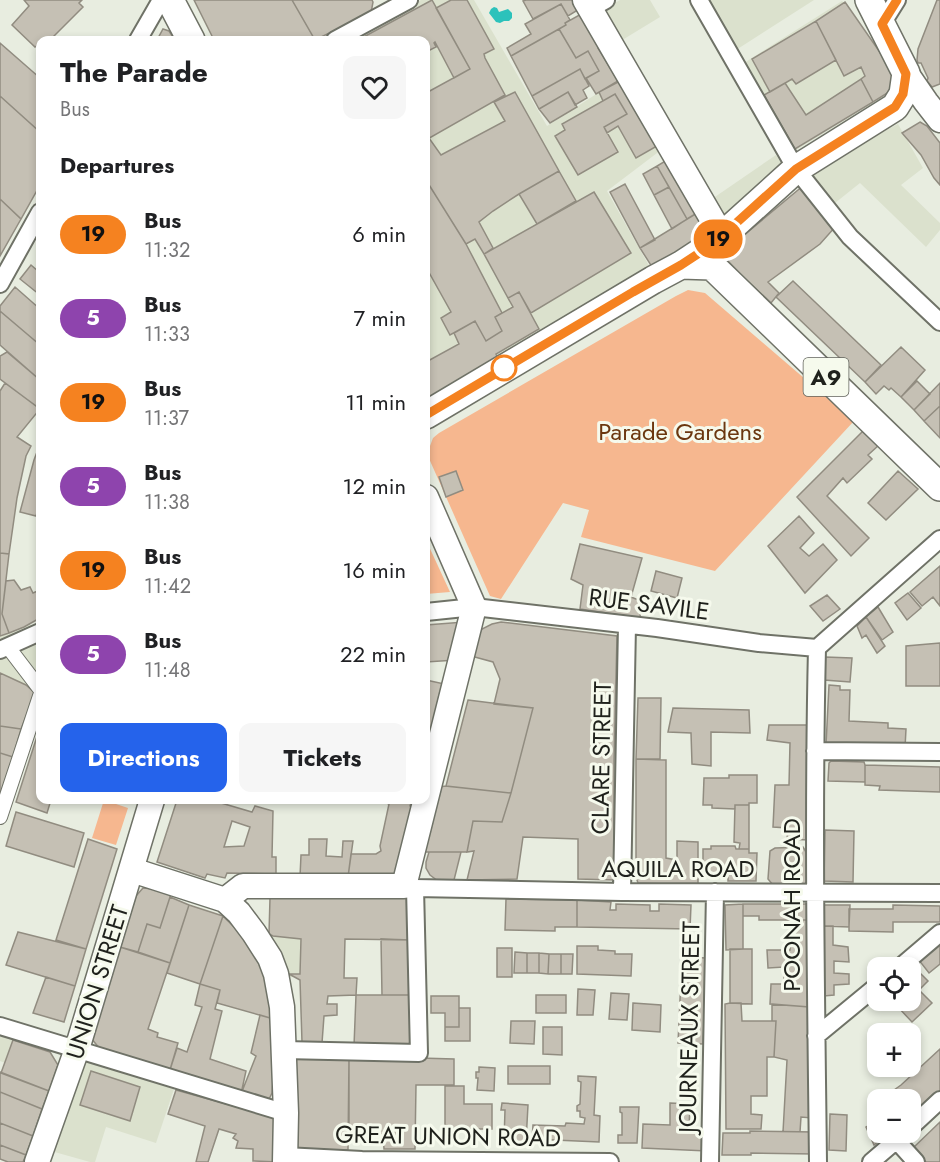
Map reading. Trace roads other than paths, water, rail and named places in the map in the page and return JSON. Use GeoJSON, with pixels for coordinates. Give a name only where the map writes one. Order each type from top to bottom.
{"type":"FeatureCollection","features":[{"type":"Feature","properties":{"kind":"main road"},"geometry":{"type":"LineString","coordinates":[[170,0],[189,36]]}},
{"type":"Feature","properties":{"kind":"main road"},"geometry":{"type":"LineString","coordinates":[[430,413],[643,286],[706,253],[796,169],[921,101],[869,0]]}},
{"type":"Feature","properties":{"kind":"main road"},"geometry":{"type":"LineString","coordinates":[[594,3],[706,253]]}},
{"type":"Feature","properties":{"kind":"main road","name":"A9"},"geometry":{"type":"LineString","coordinates":[[706,253],[940,487]]}},
{"type":"Feature","properties":{"kind":"main road"},"geometry":{"type":"LineString","coordinates":[[430,506],[474,607],[430,800]]}},
{"type":"Feature","properties":{"kind":"main road","name":"UNION STREET"},"geometry":{"type":"LineString","coordinates":[[37,1162],[77,1049],[151,804]]}},
{"type":"Feature","properties":{"kind":"main road"},"geometry":{"type":"LineString","coordinates":[[225,900],[243,886],[410,887],[429,804]]}},
{"type":"Feature","properties":{"kind":"main road"},"geometry":{"type":"LineString","coordinates":[[132,870],[225,900],[240,913],[270,958],[276,974],[282,1007],[286,1113],[285,1159]]}},
{"type":"Feature","properties":{"kind":"street"},"geometry":{"type":"LineString","coordinates":[[140,36],[160,0]]}},
{"type":"Feature","properties":{"kind":"street"},"geometry":{"type":"LineString","coordinates":[[341,36],[384,6],[409,0]]}},
{"type":"Feature","properties":{"kind":"street"},"geometry":{"type":"LineString","coordinates":[[699,0],[796,169],[849,237],[940,322]]}},
{"type":"Feature","properties":{"kind":"street"},"geometry":{"type":"LineString","coordinates":[[882,24],[897,0]]}},
{"type":"Feature","properties":{"kind":"street"},"geometry":{"type":"LineString","coordinates":[[0,284],[36,219]]}},
{"type":"Feature","properties":{"kind":"street"},"geometry":{"type":"LineString","coordinates":[[818,648],[940,539]]}},
{"type":"Feature","properties":{"kind":"street","name":"RUE SAVILE"},"geometry":{"type":"LineString","coordinates":[[430,612],[474,607],[759,643],[818,648]]}},
{"type":"Feature","properties":{"kind":"street","name":"CLARE STREET"},"geometry":{"type":"LineString","coordinates":[[622,892],[627,625]]}},
{"type":"Feature","properties":{"kind":"street"},"geometry":{"type":"LineString","coordinates":[[36,634],[4,649],[36,685]]}},
{"type":"Feature","properties":{"kind":"street","name":"POONAH ROAD"},"geometry":{"type":"LineString","coordinates":[[818,648],[815,751],[818,1162]]}},
{"type":"Feature","properties":{"kind":"street"},"geometry":{"type":"LineString","coordinates":[[0,817],[36,708]]}},
{"type":"Feature","properties":{"kind":"street"},"geometry":{"type":"LineString","coordinates":[[815,751],[940,752]]}},
{"type":"Feature","properties":{"kind":"street"},"geometry":{"type":"LineString","coordinates":[[284,1050],[419,1053],[410,887]]}},
{"type":"Feature","properties":{"kind":"street","name":"AQUILA ROAD"},"geometry":{"type":"LineString","coordinates":[[410,887],[622,892],[940,893]]}},
{"type":"Feature","properties":{"kind":"street","name":"JOURNEAUX STREET"},"geometry":{"type":"LineString","coordinates":[[710,1162],[715,892]]}},
{"type":"Feature","properties":{"kind":"street"},"geometry":{"type":"LineString","coordinates":[[912,957],[940,933]]}},
{"type":"Feature","properties":{"kind":"street"},"geometry":{"type":"LineString","coordinates":[[816,1036],[867,994]]}},
{"type":"Feature","properties":{"kind":"street"},"geometry":{"type":"LineString","coordinates":[[1,1023],[77,1049],[286,1113]]}},
{"type":"Feature","properties":{"kind":"street"},"geometry":{"type":"LineString","coordinates":[[921,1118],[940,1100]]}},
{"type":"Feature","properties":{"kind":"street"},"geometry":{"type":"LineString","coordinates":[[872,1162],[895,1143]]}},
{"type":"Feature","properties":{"kind":"street"},"geometry":{"type":"LineString","coordinates":[[905,1143],[916,1162]]}},
{"type":"Feature","properties":{"kind":"street","name":"GREAT UNION ROAD"},"geometry":{"type":"LineString","coordinates":[[285,1159],[610,1162]]}},
{"type":"Feature","properties":{"kind":"water"},"geometry":{"type":"Polygon","coordinates":[[[494,7],[499,12],[508,9],[512,13],[512,18],[509,21],[496,22],[489,13],[494,7]]]}},
{"type":"Feature","properties":{"kind":"park label","name":"Parade Gardens"},"geometry":{"type":"Point","coordinates":[680,431]}}]}
